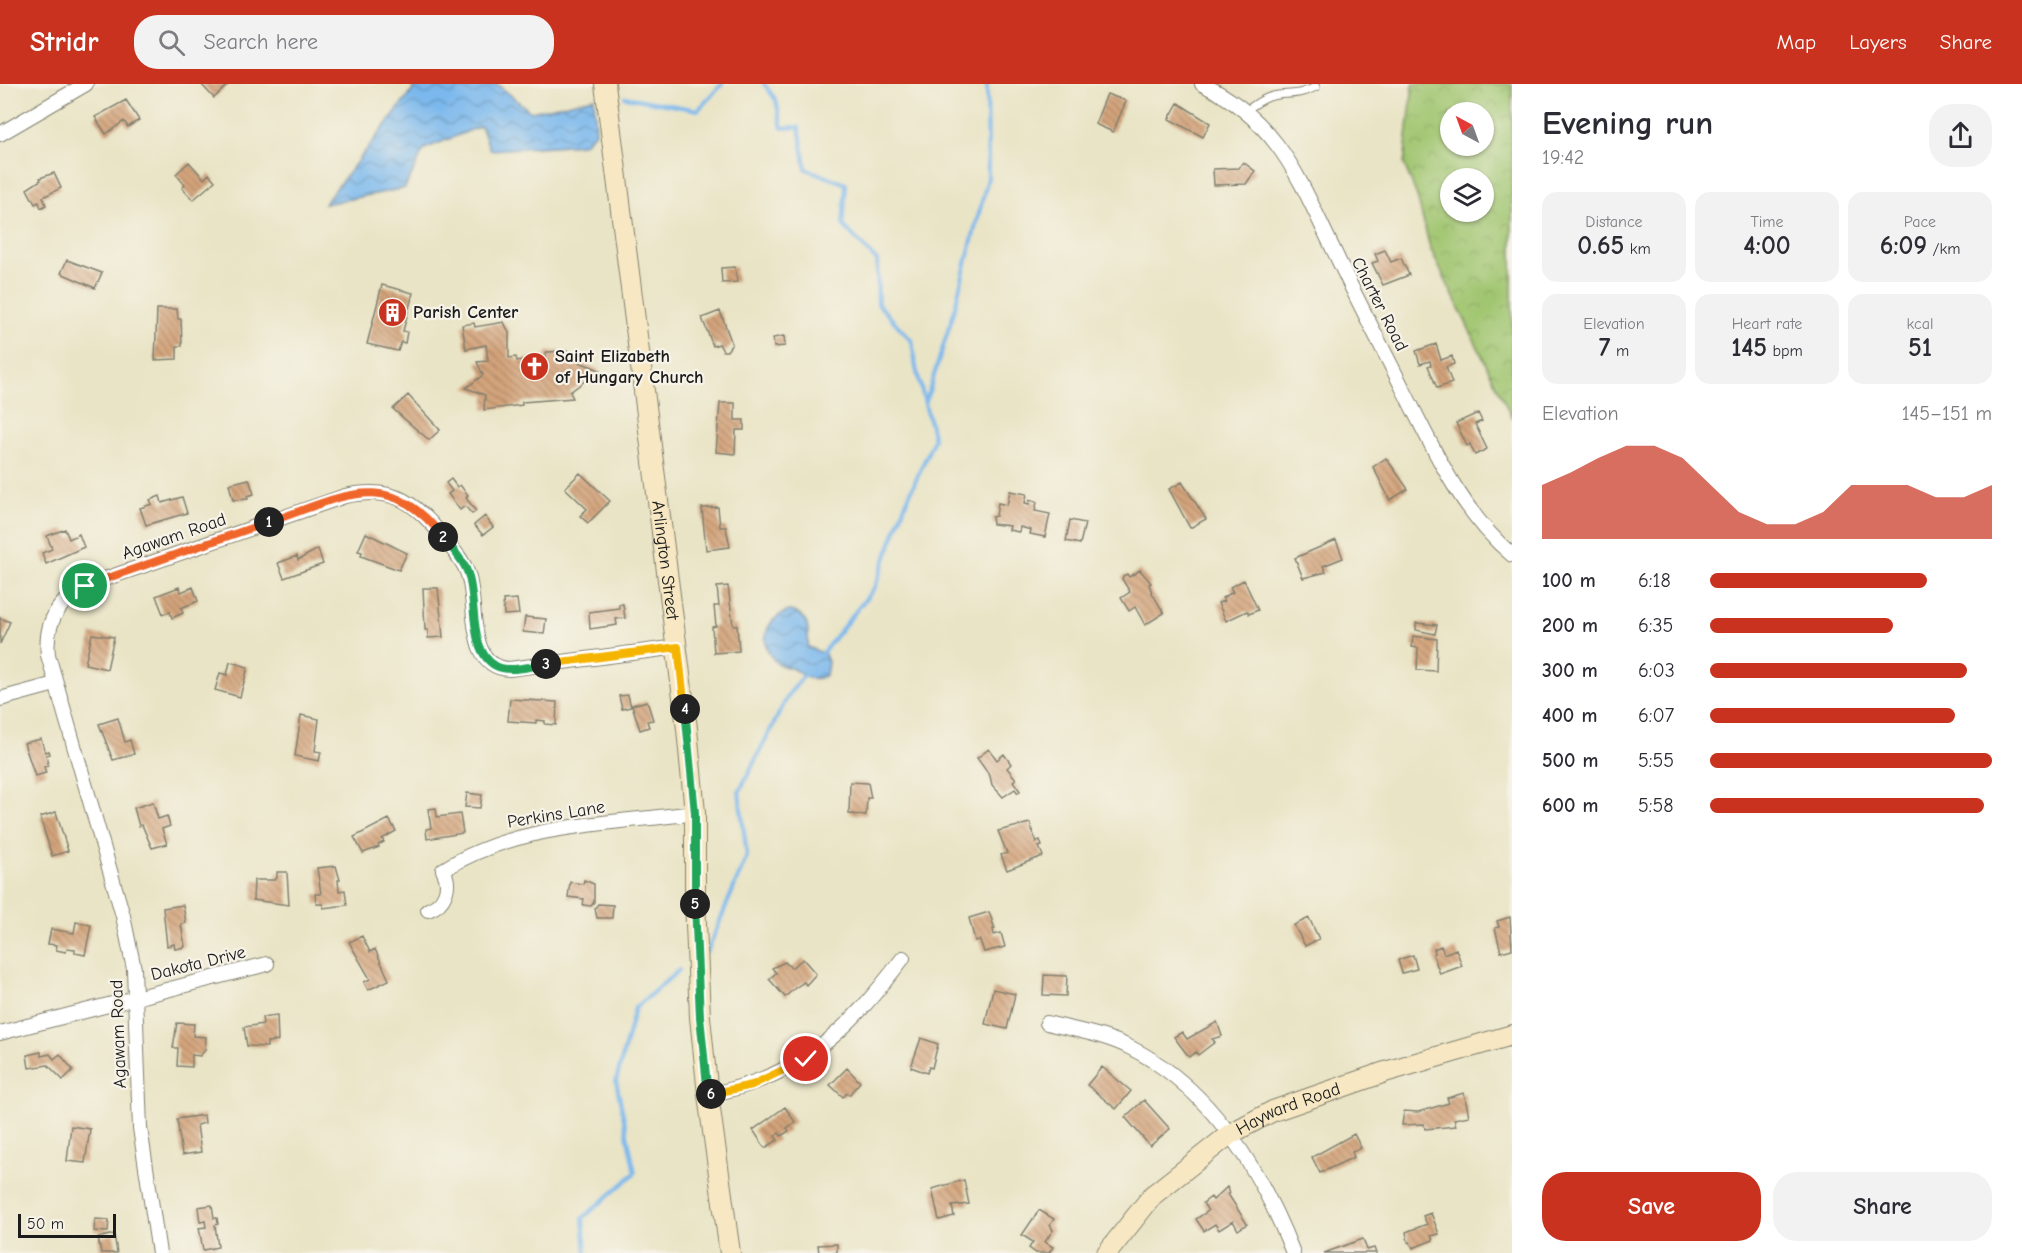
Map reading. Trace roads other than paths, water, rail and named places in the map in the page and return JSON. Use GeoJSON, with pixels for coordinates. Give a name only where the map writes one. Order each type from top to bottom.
{"type":"FeatureCollection","features":[{"type":"Feature","properties":{"kind":"street"},"geometry":{"type":"LineString","coordinates":[[0,134],[86,84]]}},
{"type":"Feature","properties":{"kind":"street","name":"Arlington Street"},"geometry":{"type":"LineString","coordinates":[[605,84],[678,647],[695,813],[695,901],[700,1017],[708,1095],[730,1253]]}},
{"type":"Feature","properties":{"kind":"street","name":"Charter Road"},"geometry":{"type":"LineString","coordinates":[[1202,84],[1256,118],[1290,161],[1434,451],[1469,510],[1490,537],[1512,555]]}},
{"type":"Feature","properties":{"kind":"street","name":"Agawam Road"},"geometry":{"type":"LineString","coordinates":[[159,1253],[140,1128],[135,969],[123,916],[48,655],[49,627],[59,607],[76,591],[334,500],[368,492],[390,494],[416,508],[432,523],[462,562],[470,579],[479,644],[486,657],[496,666],[509,669],[678,647]]}},
{"type":"Feature","properties":{"kind":"street"},"geometry":{"type":"LineString","coordinates":[[0,699],[55,684]]}},
{"type":"Feature","properties":{"kind":"street","name":"Perkins Lane"},"geometry":{"type":"LineString","coordinates":[[428,910],[438,905],[444,897],[447,886],[443,870],[469,855],[503,841],[539,833],[695,813]]}},
{"type":"Feature","properties":{"kind":"street"},"geometry":{"type":"LineString","coordinates":[[708,1095],[759,1082],[812,1055],[851,1021],[903,958]]}},
{"type":"Feature","properties":{"kind":"street","name":"Dakota Drive"},"geometry":{"type":"LineString","coordinates":[[0,1033],[267,964]]}},
{"type":"Feature","properties":{"kind":"street"},"geometry":{"type":"LineString","coordinates":[[1047,1023],[1129,1047],[1157,1063],[1185,1086],[1230,1134],[1265,1189],[1293,1253]]}},
{"type":"Feature","properties":{"kind":"street","name":"Hayward Road"},"geometry":{"type":"LineString","coordinates":[[1107,1253],[1153,1195],[1230,1134],[1273,1111],[1385,1072],[1512,1035]]}},
{"type":"Feature","properties":{"kind":"lane"},"geometry":{"type":"LineString","coordinates":[[1246,111],[1261,94],[1282,89],[1306,92],[1316,87]]}},
{"type":"Feature","properties":{"kind":"water"},"geometry":{"type":"Polygon","coordinates":[[[412,84],[497,84],[531,112],[594,98],[596,132],[583,144],[490,150],[481,126],[424,149],[405,188],[324,204],[413,90],[412,84]]]}},
{"type":"Feature","properties":{"kind":"water"},"geometry":{"type":"Polygon","coordinates":[[[789,611],[796,612],[804,619],[808,629],[808,647],[825,654],[828,662],[826,675],[809,678],[780,665],[770,655],[766,641],[769,626],[789,611]]]}},
{"type":"Feature","properties":{"kind":"waterway"},"geometry":{"type":"LineString","coordinates":[[625,97],[698,110],[722,84]]}},
{"type":"Feature","properties":{"kind":"waterway"},"geometry":{"type":"LineString","coordinates":[[764,84],[776,100],[782,128],[799,127],[806,169],[846,184],[843,225],[877,261],[878,304],[912,341],[916,368],[934,439],[905,505],[875,587],[820,656]]}},
{"type":"Feature","properties":{"kind":"waterway"},"geometry":{"type":"LineString","coordinates":[[925,404],[952,318],[988,178],[987,84]]}},
{"type":"Feature","properties":{"kind":"waterway"},"geometry":{"type":"LineString","coordinates":[[707,952],[747,856],[739,792],[789,694],[806,673]]}},
{"type":"Feature","properties":{"kind":"waterway"},"geometry":{"type":"LineString","coordinates":[[586,1253],[583,1218],[635,1173],[616,1081],[635,1008],[679,970]]}},
{"type":"Feature","properties":{"kind":"place","name":"Parish Center"},"geometry":{"type":"Point","coordinates":[392,312]}},
{"type":"Feature","properties":{"kind":"place","name":"Saint Elizabeth of Hungary Church"},"geometry":{"type":"Point","coordinates":[534,366]}}]}
